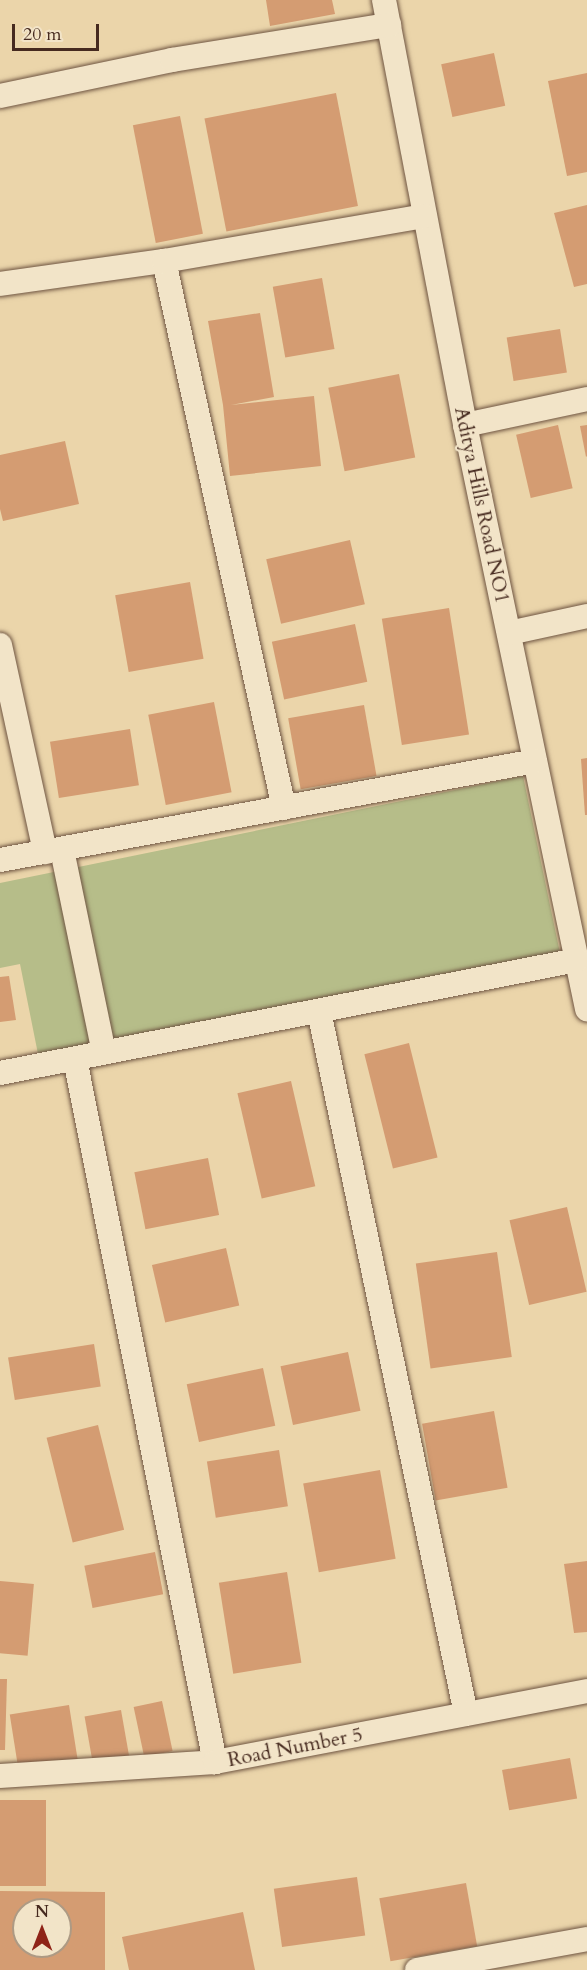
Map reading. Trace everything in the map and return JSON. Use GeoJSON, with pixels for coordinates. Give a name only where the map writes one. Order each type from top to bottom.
{"type":"FeatureCollection","features":[{"type":"Feature","properties":{"kind":"street","name":"Aditya Hills Road NO1"},"geometry":{"type":"LineString","coordinates":[[384,0],[465,424],[587,1009]]}},
{"type":"Feature","properties":{"kind":"street"},"geometry":{"type":"LineString","coordinates":[[0,96],[172,60],[388,25]]}},
{"type":"Feature","properties":{"kind":"street"},"geometry":{"type":"LineString","coordinates":[[0,284],[164,261],[424,216]]}},
{"type":"Feature","properties":{"kind":"street"},"geometry":{"type":"LineString","coordinates":[[164,261],[284,808]]}},
{"type":"Feature","properties":{"kind":"street"},"geometry":{"type":"LineString","coordinates":[[465,424],[587,399]]}},
{"type":"Feature","properties":{"kind":"street"},"geometry":{"type":"LineString","coordinates":[[509,633],[587,616]]}},
{"type":"Feature","properties":{"kind":"street"},"geometry":{"type":"LineString","coordinates":[[0,645],[104,1052]]}},
{"type":"Feature","properties":{"kind":"street"},"geometry":{"type":"LineString","coordinates":[[0,860],[535,761]]}},
{"type":"Feature","properties":{"kind":"street"},"geometry":{"type":"LineString","coordinates":[[0,1074],[577,960]]}},
{"type":"Feature","properties":{"kind":"street"},"geometry":{"type":"LineString","coordinates":[[319,1011],[466,1714]]}},
{"type":"Feature","properties":{"kind":"street"},"geometry":{"type":"LineString","coordinates":[[75,1059],[215,1762]]}},
{"type":"Feature","properties":{"kind":"street","name":"Road Number 5"},"geometry":{"type":"LineString","coordinates":[[0,1776],[215,1762],[587,1691]]}},
{"type":"Feature","properties":{"kind":"street"},"geometry":{"type":"LineString","coordinates":[[417,1970],[502,1963],[587,1939]]}},
{"type":"Feature","properties":{"kind":"green space"},"geometry":{"type":"Polygon","coordinates":[[[523,776],[560,953],[39,1059],[20,964],[0,968],[0,883],[523,776]]]}},
{"type":"Feature","properties":{"kind":"building"},"geometry":{"type":"Polygon","coordinates":[[[266,0],[332,0],[335,14],[270,26],[266,0]]]}},
{"type":"Feature","properties":{"kind":"building"},"geometry":{"type":"Polygon","coordinates":[[[494,53],[505,106],[452,117],[441,64],[494,53]]]}},
{"type":"Feature","properties":{"kind":"building"},"geometry":{"type":"Polygon","coordinates":[[[587,73],[587,172],[567,176],[548,81],[587,73]]]}},
{"type":"Feature","properties":{"kind":"building"},"geometry":{"type":"Polygon","coordinates":[[[336,93],[358,206],[226,231],[204,119],[336,93]]]}},
{"type":"Feature","properties":{"kind":"building"},"geometry":{"type":"Polygon","coordinates":[[[180,116],[203,234],[156,243],[133,125],[180,116]]]}},
{"type":"Feature","properties":{"kind":"building"},"geometry":{"type":"Polygon","coordinates":[[[587,205],[587,284],[574,287],[554,213],[587,205]]]}},
{"type":"Feature","properties":{"kind":"building"},"geometry":{"type":"Polygon","coordinates":[[[322,278],[335,349],[285,358],[273,287],[322,278]]]}},
{"type":"Feature","properties":{"kind":"building"},"geometry":{"type":"Polygon","coordinates":[[[260,313],[274,397],[231,405],[314,396],[321,466],[230,476],[223,405],[208,321],[260,313]]]}},
{"type":"Feature","properties":{"kind":"building"},"geometry":{"type":"Polygon","coordinates":[[[560,329],[567,372],[514,381],[507,337],[560,329]]]}},
{"type":"Feature","properties":{"kind":"building"},"geometry":{"type":"Polygon","coordinates":[[[399,374],[415,457],[345,471],[328,388],[399,374]]]}},
{"type":"Feature","properties":{"kind":"building"},"geometry":{"type":"Polygon","coordinates":[[[558,425],[573,488],[531,498],[516,435],[558,425]]]}},
{"type":"Feature","properties":{"kind":"building"},"geometry":{"type":"Polygon","coordinates":[[[587,425],[587,456],[586,457],[580,426],[587,425]]]}},
{"type":"Feature","properties":{"kind":"building"},"geometry":{"type":"Polygon","coordinates":[[[65,441],[79,504],[3,521],[0,509],[0,455],[65,441]]]}},
{"type":"Feature","properties":{"kind":"building"},"geometry":{"type":"Polygon","coordinates":[[[350,540],[365,604],[281,624],[266,559],[350,540]]]}},
{"type":"Feature","properties":{"kind":"building"},"geometry":{"type":"Polygon","coordinates":[[[190,582],[204,659],[129,672],[115,595],[190,582]]]}},
{"type":"Feature","properties":{"kind":"building"},"geometry":{"type":"Polygon","coordinates":[[[449,608],[469,734],[402,745],[382,619],[449,608]]]}},
{"type":"Feature","properties":{"kind":"building"},"geometry":{"type":"Polygon","coordinates":[[[355,624],[367,682],[284,699],[272,642],[355,624]]]}},
{"type":"Feature","properties":{"kind":"building"},"geometry":{"type":"Polygon","coordinates":[[[214,702],[232,792],[166,805],[148,715],[214,702]]]}},
{"type":"Feature","properties":{"kind":"building"},"geometry":{"type":"Polygon","coordinates":[[[364,705],[377,776],[301,789],[288,718],[364,705]]]}},
{"type":"Feature","properties":{"kind":"building"},"geometry":{"type":"Polygon","coordinates":[[[130,729],[139,785],[59,798],[50,742],[130,729]]]}},
{"type":"Feature","properties":{"kind":"building"},"geometry":{"type":"Polygon","coordinates":[[[587,758],[587,815],[585,815],[581,759],[587,758]]]}},
{"type":"Feature","properties":{"kind":"building"},"geometry":{"type":"Polygon","coordinates":[[[9,976],[16,1020],[0,1022],[0,977],[9,976]]]}},
{"type":"Feature","properties":{"kind":"building"},"geometry":{"type":"Polygon","coordinates":[[[409,1043],[438,1157],[393,1169],[364,1054],[409,1043]]]}},
{"type":"Feature","properties":{"kind":"building"},"geometry":{"type":"Polygon","coordinates":[[[291,1081],[315,1186],[262,1199],[237,1093],[291,1081]]]}},
{"type":"Feature","properties":{"kind":"building"},"geometry":{"type":"Polygon","coordinates":[[[208,1158],[219,1215],[145,1229],[134,1172],[208,1158]]]}},
{"type":"Feature","properties":{"kind":"building"},"geometry":{"type":"Polygon","coordinates":[[[567,1207],[587,1292],[529,1305],[510,1220],[567,1207]]]}},
{"type":"Feature","properties":{"kind":"building"},"geometry":{"type":"Polygon","coordinates":[[[226,1248],[239,1305],[165,1323],[152,1265],[226,1248]]]}},
{"type":"Feature","properties":{"kind":"building"},"geometry":{"type":"Polygon","coordinates":[[[497,1252],[512,1357],[431,1368],[416,1263],[497,1252]]]}},
{"type":"Feature","properties":{"kind":"building"},"geometry":{"type":"Polygon","coordinates":[[[94,1344],[101,1386],[15,1400],[8,1358],[94,1344]]]}},
{"type":"Feature","properties":{"kind":"building"},"geometry":{"type":"Polygon","coordinates":[[[348,1352],[360,1411],[293,1425],[281,1366],[348,1352]]]}},
{"type":"Feature","properties":{"kind":"building"},"geometry":{"type":"Polygon","coordinates":[[[263,1368],[275,1426],[199,1442],[187,1384],[263,1368]]]}},
{"type":"Feature","properties":{"kind":"building"},"geometry":{"type":"Polygon","coordinates":[[[494,1411],[508,1488],[436,1500],[422,1424],[494,1411]]]}},
{"type":"Feature","properties":{"kind":"building"},"geometry":{"type":"Polygon","coordinates":[[[98,1425],[124,1530],[73,1543],[47,1438],[98,1425]]]}},
{"type":"Feature","properties":{"kind":"building"},"geometry":{"type":"Polygon","coordinates":[[[279,1450],[288,1506],[216,1518],[207,1461],[279,1450]]]}},
{"type":"Feature","properties":{"kind":"building"},"geometry":{"type":"Polygon","coordinates":[[[380,1470],[396,1559],[319,1572],[303,1484],[380,1470]]]}},
{"type":"Feature","properties":{"kind":"building"},"geometry":{"type":"Polygon","coordinates":[[[155,1552],[163,1594],[93,1608],[84,1566],[155,1552]]]}},
{"type":"Feature","properties":{"kind":"building"},"geometry":{"type":"Polygon","coordinates":[[[587,1561],[587,1632],[574,1633],[564,1564],[587,1561]]]}},
{"type":"Feature","properties":{"kind":"building"},"geometry":{"type":"Polygon","coordinates":[[[287,1572],[301,1663],[233,1674],[219,1583],[287,1572]]]}},
{"type":"Feature","properties":{"kind":"building"},"geometry":{"type":"Polygon","coordinates":[[[0,1581],[34,1584],[28,1656],[0,1653],[0,1581]]]}},
{"type":"Feature","properties":{"kind":"building"},"geometry":{"type":"Polygon","coordinates":[[[0,1679],[7,1679],[5,1750],[0,1750],[0,1679]]]}},
{"type":"Feature","properties":{"kind":"building"},"geometry":{"type":"Polygon","coordinates":[[[162,1701],[173,1751],[144,1757],[134,1707],[162,1701]]]}},
{"type":"Feature","properties":{"kind":"building"},"geometry":{"type":"Polygon","coordinates":[[[69,1705],[78,1763],[19,1773],[10,1714],[69,1705]]]}},
{"type":"Feature","properties":{"kind":"building"},"geometry":{"type":"Polygon","coordinates":[[[121,1710],[130,1760],[93,1767],[85,1716],[121,1710]]]}},
{"type":"Feature","properties":{"kind":"building"},"geometry":{"type":"Polygon","coordinates":[[[570,1758],[577,1798],[509,1810],[502,1770],[570,1758]]]}},
{"type":"Feature","properties":{"kind":"building"},"geometry":{"type":"Polygon","coordinates":[[[0,1800],[46,1800],[46,1886],[0,1886],[0,1800]]]}},
{"type":"Feature","properties":{"kind":"building"},"geometry":{"type":"Polygon","coordinates":[[[357,1877],[365,1935],[282,1947],[274,1889],[357,1877]]]}},
{"type":"Feature","properties":{"kind":"building"},"geometry":{"type":"Polygon","coordinates":[[[466,1883],[477,1946],[390,1961],[379,1898],[466,1883]]]}},
{"type":"Feature","properties":{"kind":"building"},"geometry":{"type":"Polygon","coordinates":[[[0,1891],[105,1892],[105,1970],[0,1970],[0,1891]]]}},
{"type":"Feature","properties":{"kind":"building"},"geometry":{"type":"Polygon","coordinates":[[[243,1912],[255,1970],[129,1970],[122,1937],[243,1912]]]}}]}
